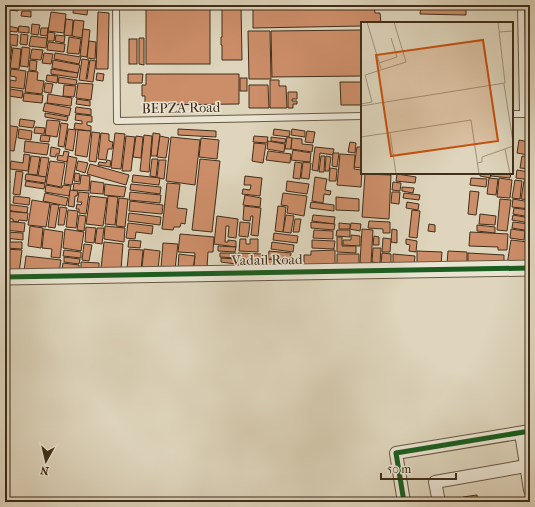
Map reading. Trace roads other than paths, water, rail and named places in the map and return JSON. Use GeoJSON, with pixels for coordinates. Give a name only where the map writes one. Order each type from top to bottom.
{"type":"FeatureCollection","features":[{"type":"Feature","properties":{"kind":"street","name":"Vadail Road"},"geometry":{"type":"LineString","coordinates":[[5,277],[530,268]]}},
{"type":"Feature","properties":{"kind":"street"},"geometry":{"type":"LineString","coordinates":[[404,502],[396,453],[525,432],[526,466],[530,490]]}},
{"type":"Feature","properties":{"kind":"street"},"geometry":{"type":"LineString","coordinates":[[439,502],[435,482],[526,466]]}},
{"type":"Feature","properties":{"kind":"lane","name":"BEPZA Road"},"geometry":{"type":"LineString","coordinates":[[116,5],[117,121],[361,116]]}},
{"type":"Feature","properties":{"kind":"lane"},"geometry":{"type":"LineString","coordinates":[[521,5],[523,114]]}},
{"type":"Feature","properties":{"kind":"lane"},"geometry":{"type":"LineString","coordinates":[[513,114],[530,114]]}}]}
